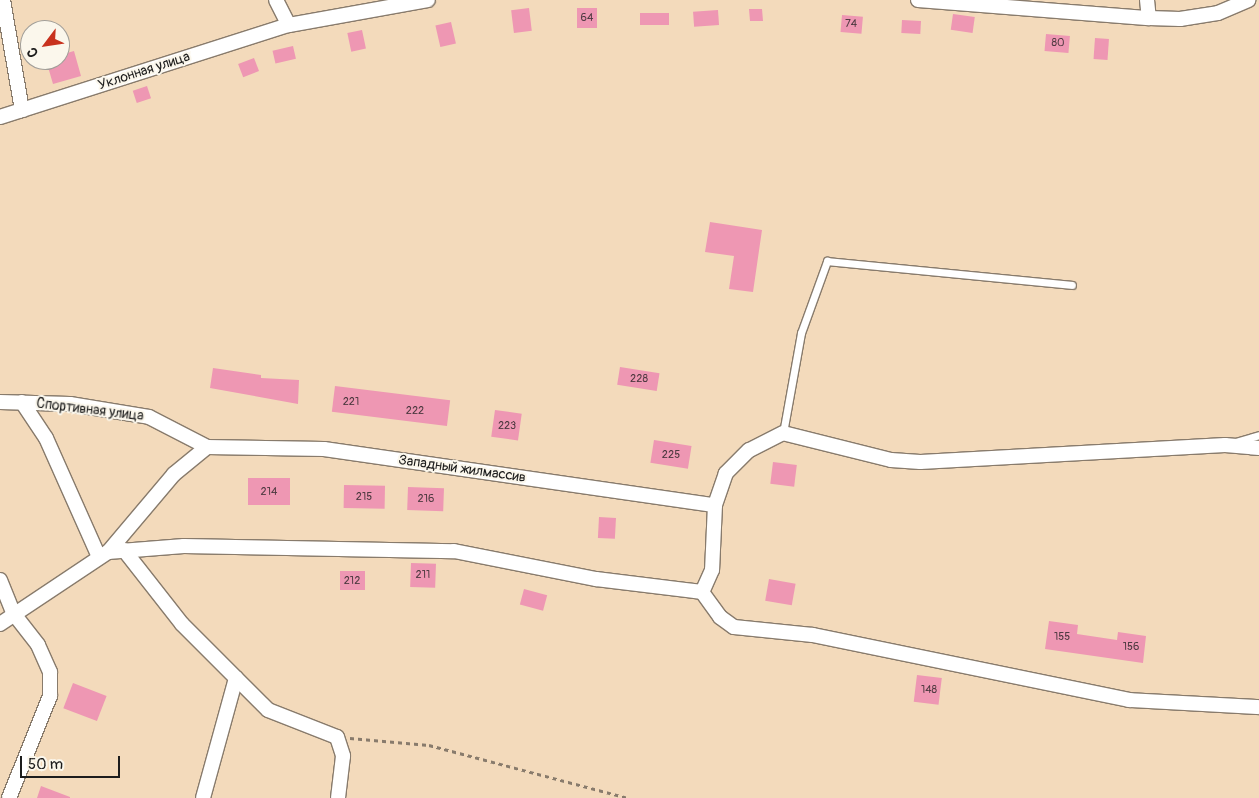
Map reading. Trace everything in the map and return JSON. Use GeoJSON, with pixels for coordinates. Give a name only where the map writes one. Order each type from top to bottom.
{"type":"FeatureCollection","features":[{"type":"Feature","properties":{"kind":"street"},"geometry":{"type":"LineString","coordinates":[[3,0],[22,110]]}},
{"type":"Feature","properties":{"kind":"street"},"geometry":{"type":"LineString","coordinates":[[276,0],[289,25]]}},
{"type":"Feature","properties":{"kind":"street","name":"Уклонная улица"},"geometry":{"type":"LineString","coordinates":[[0,117],[289,25],[428,0]]}},
{"type":"Feature","properties":{"kind":"street"},"geometry":{"type":"LineString","coordinates":[[918,0],[1150,18],[1218,14],[1248,0]]}},
{"type":"Feature","properties":{"kind":"street"},"geometry":{"type":"LineString","coordinates":[[1147,0],[1150,18]]}},
{"type":"Feature","properties":{"kind":"street","name":"Спортивная улица"},"geometry":{"type":"LineString","coordinates":[[0,402],[22,402],[149,417],[207,447]]}},
{"type":"Feature","properties":{"kind":"street"},"geometry":{"type":"LineString","coordinates":[[22,402],[46,438],[103,554]]}},
{"type":"Feature","properties":{"kind":"street"},"geometry":{"type":"LineString","coordinates":[[702,592],[712,570],[715,505],[726,473],[749,450],[784,433],[891,460],[920,462],[1225,445],[1259,448]]}},
{"type":"Feature","properties":{"kind":"street"},"geometry":{"type":"LineString","coordinates":[[0,624],[103,554],[174,474],[207,447]]}},
{"type":"Feature","properties":{"kind":"street","name":"Западный жилмассив"},"geometry":{"type":"LineString","coordinates":[[207,447],[324,449],[715,505]]}},
{"type":"Feature","properties":{"kind":"street"},"geometry":{"type":"LineString","coordinates":[[103,554],[124,550],[184,546],[454,551],[596,579],[702,592],[720,617],[734,627],[813,635],[1129,700],[1259,707]]}},
{"type":"Feature","properties":{"kind":"street"},"geometry":{"type":"LineString","coordinates":[[124,550],[182,624],[268,710],[337,737],[343,756],[338,798]]}},
{"type":"Feature","properties":{"kind":"street"},"geometry":{"type":"LineString","coordinates":[[0,580],[14,614],[38,645],[50,672],[50,696],[9,798]]}},
{"type":"Feature","properties":{"kind":"street"},"geometry":{"type":"LineString","coordinates":[[203,798],[236,678]]}},
{"type":"Feature","properties":{"kind":"lane"},"geometry":{"type":"LineString","coordinates":[[784,433],[801,333],[827,261],[1072,285]]}},
{"type":"Feature","properties":{"kind":"lane"},"geometry":{"type":"LineString","coordinates":[[1225,445],[1259,435]]}},
{"type":"Feature","properties":{"kind":"path"},"geometry":{"type":"LineString","coordinates":[[337,737],[429,745],[628,798]]}},
{"type":"Feature","properties":{"kind":"building"},"geometry":{"type":"Polygon","coordinates":[[[529,8],[532,31],[514,33],[511,10],[529,8]]]}},
{"type":"Feature","properties":{"kind":"building"},"geometry":{"type":"Polygon","coordinates":[[[577,8],[597,8],[597,28],[577,28],[577,8]]]}},
{"type":"Feature","properties":{"kind":"building"},"geometry":{"type":"Polygon","coordinates":[[[749,9],[762,9],[763,21],[750,21],[749,9]]]}},
{"type":"Feature","properties":{"kind":"building"},"geometry":{"type":"Polygon","coordinates":[[[718,10],[719,25],[694,27],[693,12],[718,10]]]}},
{"type":"Feature","properties":{"kind":"building"},"geometry":{"type":"Polygon","coordinates":[[[640,13],[669,13],[669,25],[640,25],[640,13]]]}},
{"type":"Feature","properties":{"kind":"building"},"geometry":{"type":"Polygon","coordinates":[[[953,14],[975,17],[973,33],[951,30],[953,14]]]}},
{"type":"Feature","properties":{"kind":"building"},"geometry":{"type":"Polygon","coordinates":[[[842,15],[863,17],[861,34],[841,32],[842,15]]]}},
{"type":"Feature","properties":{"kind":"building"},"geometry":{"type":"Polygon","coordinates":[[[902,20],[921,21],[920,34],[901,33],[902,20]]]}},
{"type":"Feature","properties":{"kind":"building"},"geometry":{"type":"Polygon","coordinates":[[[451,22],[456,43],[440,47],[435,26],[451,22]]]}},
{"type":"Feature","properties":{"kind":"building"},"geometry":{"type":"Polygon","coordinates":[[[362,30],[366,49],[351,52],[347,33],[362,30]]]}},
{"type":"Feature","properties":{"kind":"building"},"geometry":{"type":"Polygon","coordinates":[[[1046,34],[1070,36],[1068,53],[1045,51],[1046,34]]]}},
{"type":"Feature","properties":{"kind":"building"},"geometry":{"type":"Polygon","coordinates":[[[1095,38],[1109,39],[1108,60],[1094,59],[1095,38]]]}},
{"type":"Feature","properties":{"kind":"building"},"geometry":{"type":"Polygon","coordinates":[[[293,46],[296,59],[275,63],[273,51],[293,46]]]}},
{"type":"Feature","properties":{"kind":"building"},"geometry":{"type":"Polygon","coordinates":[[[74,51],[81,76],[53,84],[49,70],[70,70],[70,52],[74,51]]]}},
{"type":"Feature","properties":{"kind":"building"},"geometry":{"type":"Polygon","coordinates":[[[254,58],[259,71],[243,77],[238,64],[254,58]]]}},
{"type":"Feature","properties":{"kind":"building"},"geometry":{"type":"Polygon","coordinates":[[[147,86],[151,98],[137,103],[133,91],[147,86]]]}},
{"type":"Feature","properties":{"kind":"building"},"geometry":{"type":"Polygon","coordinates":[[[710,222],[762,230],[753,292],[729,289],[734,256],[705,252],[710,222]]]}},
{"type":"Feature","properties":{"kind":"building"},"geometry":{"type":"Polygon","coordinates":[[[620,367],[660,373],[657,391],[617,385],[620,367]]]}},
{"type":"Feature","properties":{"kind":"building"},"geometry":{"type":"Polygon","coordinates":[[[213,368],[261,375],[261,378],[299,380],[298,404],[210,388],[213,368]]]}},
{"type":"Feature","properties":{"kind":"building"},"geometry":{"type":"Polygon","coordinates":[[[335,386],[450,400],[447,426],[332,412],[335,386]]]}},
{"type":"Feature","properties":{"kind":"building"},"geometry":{"type":"Polygon","coordinates":[[[495,410],[522,414],[518,440],[491,437],[495,410]]]}},
{"type":"Feature","properties":{"kind":"building"},"geometry":{"type":"Polygon","coordinates":[[[654,440],[692,446],[688,469],[650,463],[654,440]]]}},
{"type":"Feature","properties":{"kind":"building"},"geometry":{"type":"Polygon","coordinates":[[[773,462],[797,465],[794,487],[770,484],[773,462]]]}},
{"type":"Feature","properties":{"kind":"building"},"geometry":{"type":"Polygon","coordinates":[[[248,478],[290,478],[290,505],[248,505],[248,478]]]}},
{"type":"Feature","properties":{"kind":"building"},"geometry":{"type":"Polygon","coordinates":[[[344,485],[385,486],[385,509],[344,508],[344,485]]]}},
{"type":"Feature","properties":{"kind":"building"},"geometry":{"type":"Polygon","coordinates":[[[408,487],[444,488],[443,511],[407,510],[408,487]]]}},
{"type":"Feature","properties":{"kind":"building"},"geometry":{"type":"Polygon","coordinates":[[[599,517],[616,518],[615,539],[598,538],[599,517]]]}},
{"type":"Feature","properties":{"kind":"building"},"geometry":{"type":"Polygon","coordinates":[[[411,563],[436,564],[435,588],[410,587],[411,563]]]}},
{"type":"Feature","properties":{"kind":"building"},"geometry":{"type":"Polygon","coordinates":[[[340,571],[365,571],[365,590],[340,590],[340,571]]]}},
{"type":"Feature","properties":{"kind":"building"},"geometry":{"type":"Polygon","coordinates":[[[769,579],[796,584],[792,605],[765,601],[769,579]]]}},
{"type":"Feature","properties":{"kind":"building"},"geometry":{"type":"Polygon","coordinates":[[[524,589],[547,595],[543,611],[520,604],[524,589]]]}},
{"type":"Feature","properties":{"kind":"building"},"geometry":{"type":"Polygon","coordinates":[[[1049,621],[1078,625],[1077,634],[1117,640],[1118,632],[1146,636],[1143,663],[1045,649],[1049,621]]]}},
{"type":"Feature","properties":{"kind":"building"},"geometry":{"type":"Polygon","coordinates":[[[917,675],[942,678],[939,705],[914,702],[917,675]]]}},
{"type":"Feature","properties":{"kind":"building"},"geometry":{"type":"Polygon","coordinates":[[[73,683],[107,696],[97,721],[63,708],[73,683]]]}},
{"type":"Feature","properties":{"kind":"building"},"geometry":{"type":"Polygon","coordinates":[[[41,786],[70,797],[70,798],[37,798],[41,786]]]}}]}
